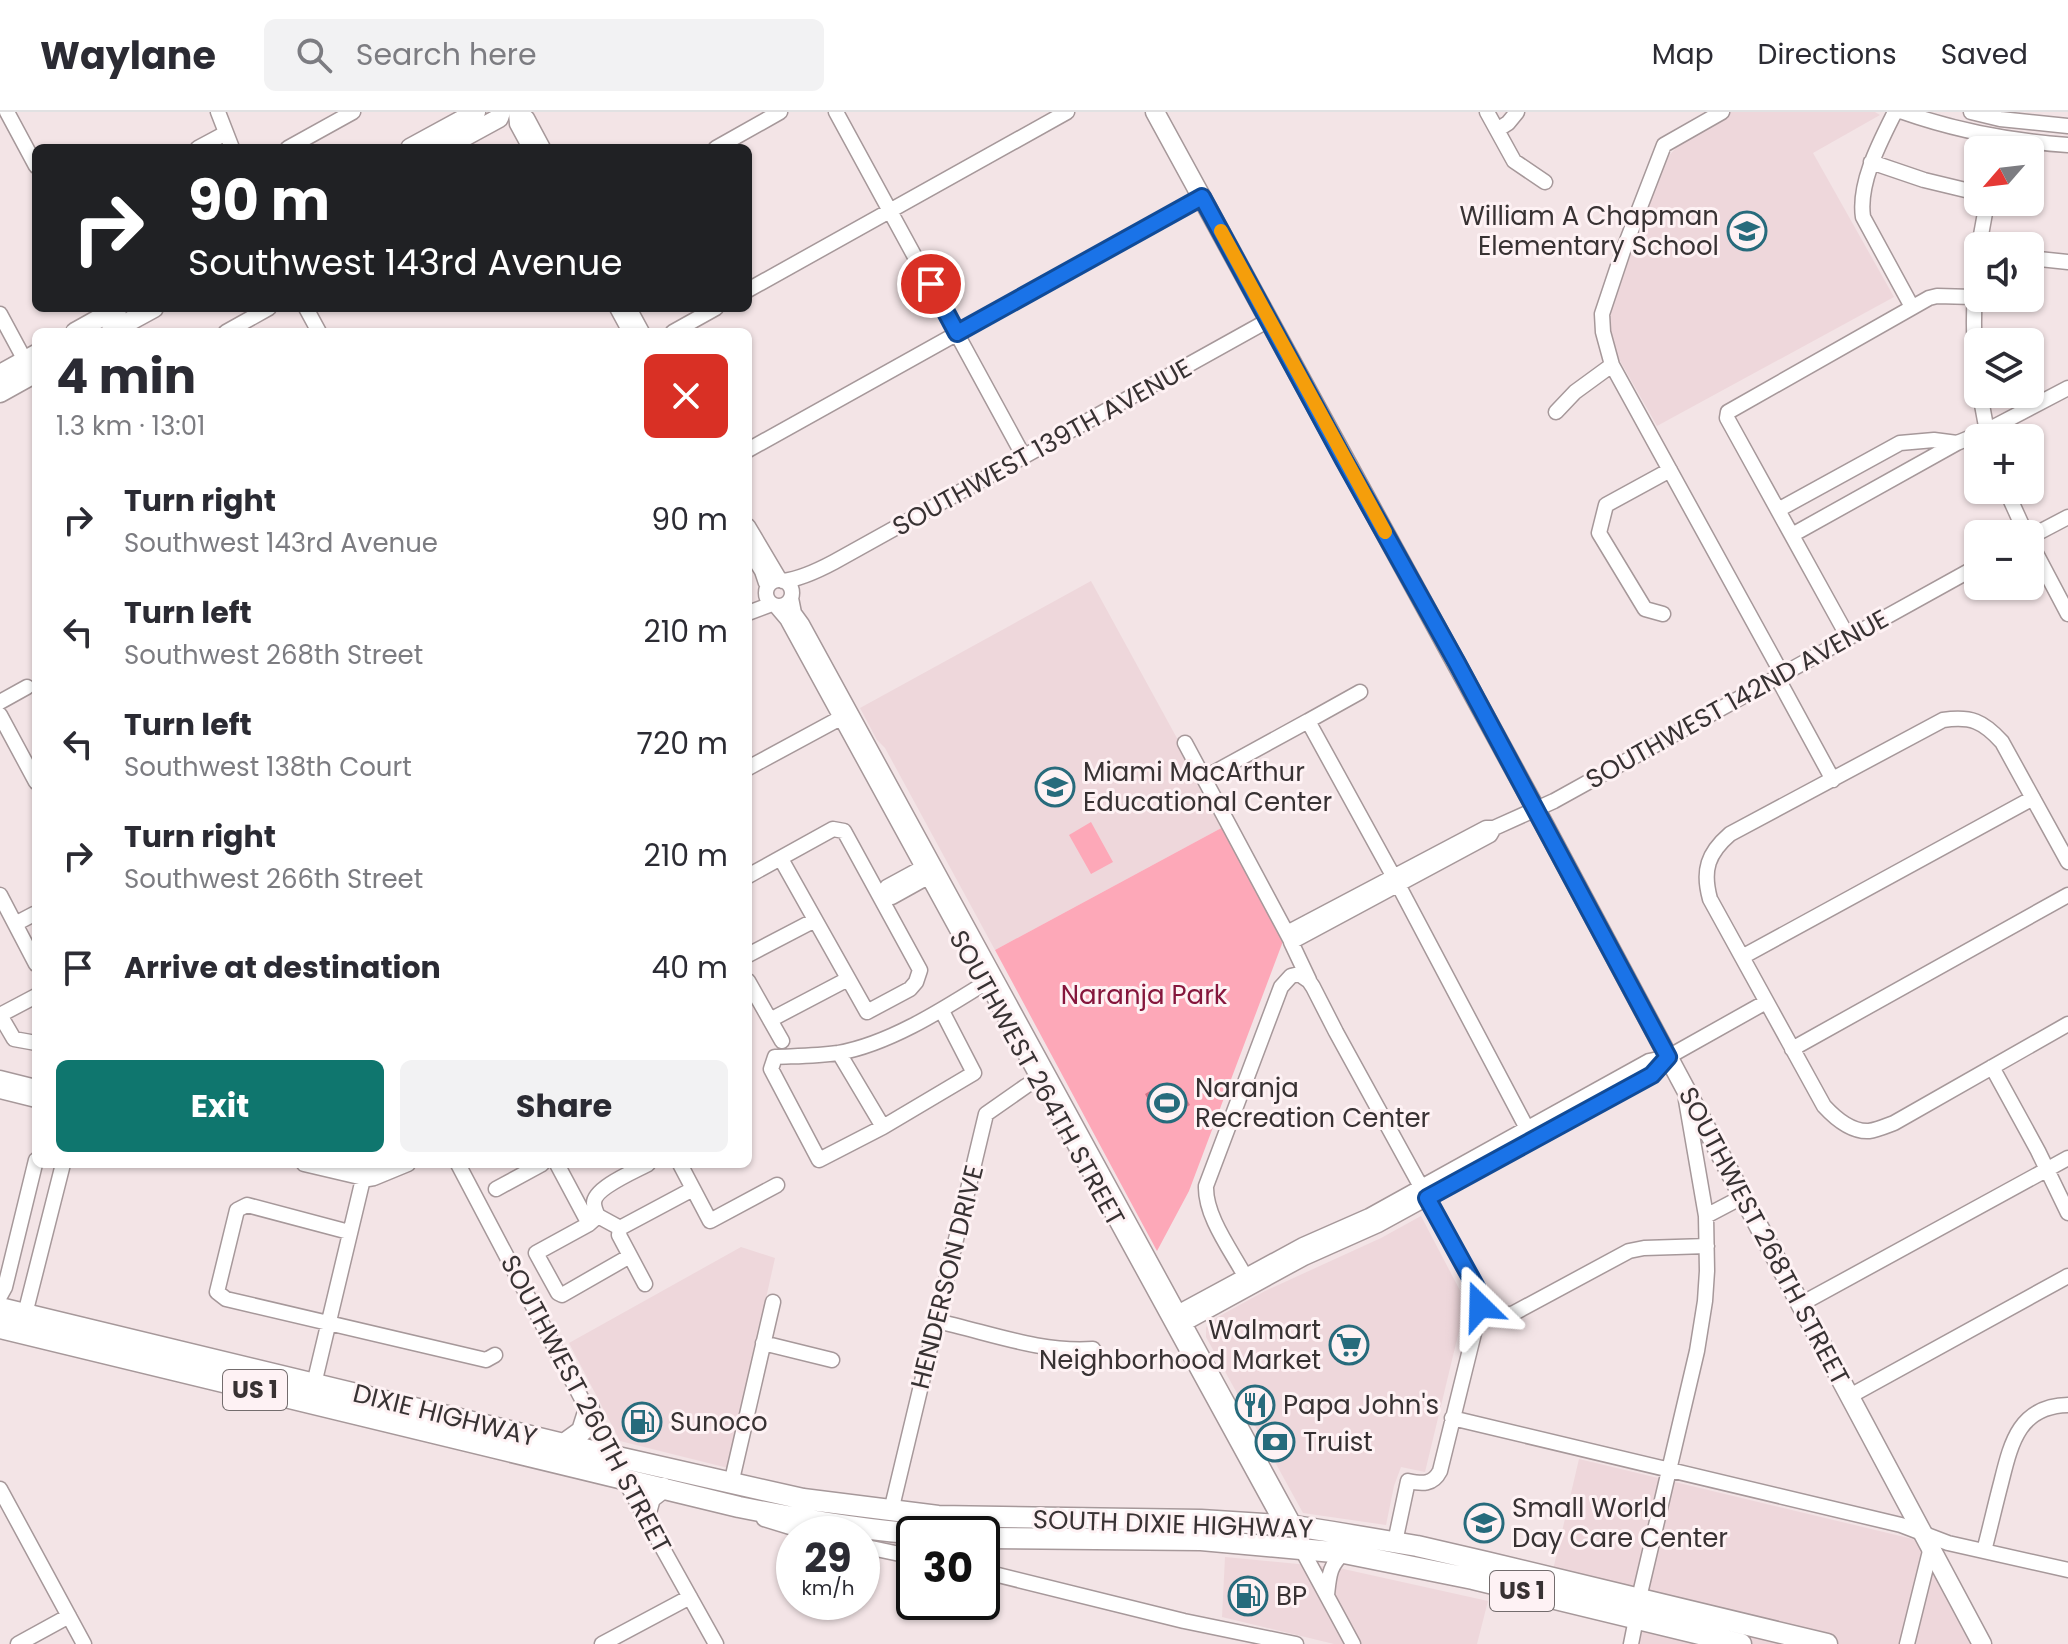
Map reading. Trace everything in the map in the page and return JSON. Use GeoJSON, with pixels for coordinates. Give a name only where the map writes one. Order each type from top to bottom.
{"type":"FeatureCollection","features":[{"type":"Feature","properties":{"kind":"highway","name":"DIXIE HIGHWAY"},"geometry":{"type":"LineString","coordinates":[[0,1308],[891,1522]]}},
{"type":"Feature","properties":{"kind":"highway","name":"DIXIE HIGHWAY"},"geometry":{"type":"LineString","coordinates":[[0,1328],[739,1507]]}},
{"type":"Feature","properties":{"kind":"highway"},"geometry":{"type":"LineString","coordinates":[[564,1444],[582,1431],[589,1409]]}},
{"type":"Feature","properties":{"kind":"highway"},"geometry":{"type":"LineString","coordinates":[[645,1516],[650,1498],[663,1488]]}},
{"type":"Feature","properties":{"kind":"highway","name":"SOUTH DIXIE HIGHWAY"},"geometry":{"type":"LineString","coordinates":[[739,1507],[788,1516],[891,1522],[981,1517],[1201,1520],[1288,1526],[1395,1542],[1639,1598],[1743,1634]]}},
{"type":"Feature","properties":{"kind":"highway","name":"SOUTH DIXIE HIGHWAY"},"geometry":{"type":"LineString","coordinates":[[891,1522],[896,1524]]}},
{"type":"Feature","properties":{"kind":"highway","name":"SOUTH DIXIE HIGHWAY"},"geometry":{"type":"LineString","coordinates":[[1000,1538],[1157,1538],[1344,1553],[1417,1567],[1636,1619],[1827,1644]]}},
{"type":"Feature","properties":{"kind":"highway"},"geometry":{"type":"LineString","coordinates":[[1518,1590],[1552,1588],[1625,1604],[1639,1598]]}},
{"type":"Feature","properties":{"kind":"main road"},"geometry":{"type":"LineString","coordinates":[[417,144],[476,112]]}},
{"type":"Feature","properties":{"kind":"main road"},"geometry":{"type":"LineString","coordinates":[[451,144],[511,112]]}},
{"type":"Feature","properties":{"kind":"main road","name":"SOUTHWEST 268TH STREET"},"geometry":{"type":"LineString","coordinates":[[1155,112],[1535,808],[1982,1644]]}},
{"type":"Feature","properties":{"kind":"main road"},"geometry":{"type":"LineString","coordinates":[[88,328],[141,312]]}},
{"type":"Feature","properties":{"kind":"main road"},"geometry":{"type":"LineString","coordinates":[[0,374],[32,368]]}},
{"type":"Feature","properties":{"kind":"main road"},"geometry":{"type":"LineString","coordinates":[[0,393],[32,369]]}},
{"type":"Feature","properties":{"kind":"street"},"geometry":{"type":"LineString","coordinates":[[218,112],[230,144]]}},
{"type":"Feature","properties":{"kind":"street"},"geometry":{"type":"LineString","coordinates":[[295,144],[353,112]]}},
{"type":"Feature","properties":{"kind":"street"},"geometry":{"type":"LineString","coordinates":[[511,112],[528,144]]}},
{"type":"Feature","properties":{"kind":"street"},"geometry":{"type":"LineString","coordinates":[[511,112],[527,118],[541,144]]}},
{"type":"Feature","properties":{"kind":"street"},"geometry":{"type":"LineString","coordinates":[[723,144],[780,112]]}},
{"type":"Feature","properties":{"kind":"street"},"geometry":{"type":"LineString","coordinates":[[836,112],[1024,457]]}},
{"type":"Feature","properties":{"kind":"street"},"geometry":{"type":"LineString","coordinates":[[752,288],[1067,112]]}},
{"type":"Feature","properties":{"kind":"street"},"geometry":{"type":"LineString","coordinates":[[1487,112],[1514,161],[1545,182]]}},
{"type":"Feature","properties":{"kind":"street"},"geometry":{"type":"LineString","coordinates":[[1497,130],[1517,112]]}},
{"type":"Feature","properties":{"kind":"street"},"geometry":{"type":"LineString","coordinates":[[1722,112],[1664,145],[1602,314],[1603,332],[1612,365],[1780,675],[1833,780]]}},
{"type":"Feature","properties":{"kind":"street"},"geometry":{"type":"LineString","coordinates":[[1895,112],[1871,162],[1862,208],[1863,217],[1912,307]]}},
{"type":"Feature","properties":{"kind":"street"},"geometry":{"type":"LineString","coordinates":[[1903,112],[1973,136]]}},
{"type":"Feature","properties":{"kind":"street"},"geometry":{"type":"LineString","coordinates":[[1971,112],[2000,119],[2068,126]]}},
{"type":"Feature","properties":{"kind":"street"},"geometry":{"type":"LineString","coordinates":[[10,113],[32,158]]}},
{"type":"Feature","properties":{"kind":"street"},"geometry":{"type":"LineString","coordinates":[[1997,136],[2000,119]]}},
{"type":"Feature","properties":{"kind":"street"},"geometry":{"type":"LineString","coordinates":[[205,144],[226,133]]}},
{"type":"Feature","properties":{"kind":"street"},"geometry":{"type":"LineString","coordinates":[[2044,145],[2068,145]]}},
{"type":"Feature","properties":{"kind":"street"},"geometry":{"type":"LineString","coordinates":[[1871,162],[1964,190]]}},
{"type":"Feature","properties":{"kind":"street"},"geometry":{"type":"LineString","coordinates":[[752,448],[1202,197]]}},
{"type":"Feature","properties":{"kind":"street"},"geometry":{"type":"LineString","coordinates":[[2044,259],[2068,262]]}},
{"type":"Feature","properties":{"kind":"street"},"geometry":{"type":"LineString","coordinates":[[1848,637],[1727,418],[1728,412],[1912,307],[1937,296],[1964,297]]}},
{"type":"Feature","properties":{"kind":"street"},"geometry":{"type":"LineString","coordinates":[[233,328],[262,312]]}},
{"type":"Feature","properties":{"kind":"street"},"geometry":{"type":"LineString","coordinates":[[680,328],[709,312]]}},
{"type":"Feature","properties":{"kind":"street"},"geometry":{"type":"LineString","coordinates":[[0,314],[32,366]]}},
{"type":"Feature","properties":{"kind":"street","name":"SOUTHWEST 139TH AVENUE"},"geometry":{"type":"LineString","coordinates":[[752,610],[796,578],[815,572],[1269,320]]}},
{"type":"Feature","properties":{"kind":"street"},"geometry":{"type":"LineString","coordinates":[[1556,412],[1575,392],[1612,365]]}},
{"type":"Feature","properties":{"kind":"street"},"geometry":{"type":"LineString","coordinates":[[2005,424],[2068,388]]}},
{"type":"Feature","properties":{"kind":"street"},"geometry":{"type":"LineString","coordinates":[[1778,510],[1900,443],[1934,440],[1957,443]]}},
{"type":"Feature","properties":{"kind":"street"},"geometry":{"type":"LineString","coordinates":[[1792,535],[1964,441]]}},
{"type":"Feature","properties":{"kind":"street"},"geometry":{"type":"LineString","coordinates":[[1663,614],[1645,609],[1599,533],[1606,505],[1670,470]]}},
{"type":"Feature","properties":{"kind":"street"},"geometry":{"type":"LineString","coordinates":[[2044,530],[2068,517]]}},
{"type":"Feature","properties":{"kind":"street","name":"SOUTHWEST 264TH STREET"},"geometry":{"type":"LineString","coordinates":[[752,533],[770,567],[787,619],[845,715],[1353,1644]]}},
{"type":"Feature","properties":{"kind":"street","name":"SOUTHWEST 264TH STREET"},"geometry":{"type":"LineString","coordinates":[[752,555],[778,593]]}},
{"type":"Feature","properties":{"kind":"street"},"geometry":{"type":"LineString","coordinates":[[2044,567],[2068,614]]}},
{"type":"Feature","properties":{"kind":"street","name":"SOUTHWEST 142ND AVENUE"},"geometry":{"type":"LineString","coordinates":[[1289,937],[1395,880],[1490,835],[1494,828],[1554,801],[1964,574]]}},
{"type":"Feature","properties":{"kind":"street","name":"SOUTHWEST 139TH AVENUE"},"geometry":{"type":"LineString","coordinates":[[752,603],[778,593]]}},
{"type":"Feature","properties":{"kind":"street"},"geometry":{"type":"LineString","coordinates":[[0,702],[27,687]]}},
{"type":"Feature","properties":{"kind":"street"},"geometry":{"type":"LineString","coordinates":[[1204,778],[1360,692]]}},
{"type":"Feature","properties":{"kind":"street"},"geometry":{"type":"LineString","coordinates":[[0,715],[32,775]]}},
{"type":"Feature","properties":{"kind":"street"},"geometry":{"type":"LineString","coordinates":[[752,766],[845,715]]}},
{"type":"Feature","properties":{"kind":"street","name":"SOUTHWEST 264TH STREET"},"geometry":{"type":"LineString","coordinates":[[845,715],[987,987],[1042,1076]]}},
{"type":"Feature","properties":{"kind":"street"},"geometry":{"type":"LineString","coordinates":[[2068,862],[2062,838],[2033,798],[2002,742],[1989,728],[1961,717],[1943,720],[1730,834],[1712,854],[1706,884],[1710,899],[1824,1106],[1855,1129],[1870,1131],[1894,1123],[2068,1024]]}},
{"type":"Feature","properties":{"kind":"street"},"geometry":{"type":"LineString","coordinates":[[1308,721],[1530,1134]]}},
{"type":"Feature","properties":{"kind":"street"},"geometry":{"type":"LineString","coordinates":[[1185,743],[1289,937],[1304,978],[1479,1294],[1479,1313],[1437,1477],[1428,1483],[1408,1481],[1395,1542]]}},
{"type":"Feature","properties":{"kind":"street"},"geometry":{"type":"LineString","coordinates":[[1742,957],[2033,798]]}},
{"type":"Feature","properties":{"kind":"street"},"geometry":{"type":"LineString","coordinates":[[752,874],[833,829],[844,831],[920,972],[910,989],[867,1012],[781,859]]}},
{"type":"Feature","properties":{"kind":"street"},"geometry":{"type":"LineString","coordinates":[[880,896],[887,887],[904,884],[925,873]]}},
{"type":"Feature","properties":{"kind":"street"},"geometry":{"type":"LineString","coordinates":[[0,895],[32,956]]}},
{"type":"Feature","properties":{"kind":"street"},"geometry":{"type":"LineString","coordinates":[[1792,1049],[2068,895]]}},
{"type":"Feature","properties":{"kind":"street"},"geometry":{"type":"LineString","coordinates":[[15,924],[32,915]]}},
{"type":"Feature","properties":{"kind":"street"},"geometry":{"type":"LineString","coordinates":[[752,953],[815,920]]}},
{"type":"Feature","properties":{"kind":"street"},"geometry":{"type":"LineString","coordinates":[[1245,1276],[1212,1215],[1206,1194],[1281,987],[1291,976],[1304,978]]}},
{"type":"Feature","properties":{"kind":"street"},"geometry":{"type":"LineString","coordinates":[[770,1020],[848,979]]}},
{"type":"Feature","properties":{"kind":"street"},"geometry":{"type":"LineString","coordinates":[[942,1011],[974,1073],[883,1127],[819,1160],[771,1069],[775,1057],[839,1053],[879,1041],[942,1011],[964,995],[987,987]]}},
{"type":"Feature","properties":{"kind":"street"},"geometry":{"type":"LineString","coordinates":[[752,988],[782,1041]]}},
{"type":"Feature","properties":{"kind":"street"},"geometry":{"type":"LineString","coordinates":[[32,998],[0,1015],[14,1039],[32,1042]]}},
{"type":"Feature","properties":{"kind":"street"},"geometry":{"type":"LineString","coordinates":[[1176,1321],[1245,1276],[1303,1245],[1424,1192],[1530,1134],[1652,1075],[1668,1057],[1766,1002]]}},
{"type":"Feature","properties":{"kind":"street"},"geometry":{"type":"LineString","coordinates":[[839,1053],[883,1127]]}},
{"type":"Feature","properties":{"kind":"street"},"geometry":{"type":"LineString","coordinates":[[1992,1067],[2068,1213]]}},
{"type":"Feature","properties":{"kind":"street","name":"HENDERSON DRIVE"},"geometry":{"type":"LineString","coordinates":[[891,1522],[986,1114],[1042,1076]]}},
{"type":"Feature","properties":{"kind":"street"},"geometry":{"type":"LineString","coordinates":[[0,1078],[32,1086]]}},
{"type":"Feature","properties":{"kind":"street"},"geometry":{"type":"LineString","coordinates":[[1639,1598],[1701,1330],[1707,1271],[1706,1216],[1684,1086]]}},
{"type":"Feature","properties":{"kind":"street"},"geometry":{"type":"LineString","coordinates":[[0,1091],[32,1099]]}},
{"type":"Feature","properties":{"kind":"street"},"geometry":{"type":"LineString","coordinates":[[1801,1304],[2068,1158]]}},
{"type":"Feature","properties":{"kind":"street"},"geometry":{"type":"LineString","coordinates":[[0,1296],[5,1287],[34,1168]]}},
{"type":"Feature","properties":{"kind":"street"},"geometry":{"type":"LineString","coordinates":[[25,1314],[62,1168]]}},
{"type":"Feature","properties":{"kind":"street"},"geometry":{"type":"LineString","coordinates":[[320,1168],[363,1179],[398,1168]]}},
{"type":"Feature","properties":{"kind":"street","name":"SOUTHWEST 260TH STREET"},"geometry":{"type":"LineString","coordinates":[[460,1168],[624,1479],[716,1644]]}},
{"type":"Feature","properties":{"kind":"street"},"geometry":{"type":"LineString","coordinates":[[496,1189],[535,1168]]}},
{"type":"Feature","properties":{"kind":"street"},"geometry":{"type":"LineString","coordinates":[[560,1168],[593,1220],[620,1228],[693,1189]]}},
{"type":"Feature","properties":{"kind":"street"},"geometry":{"type":"LineString","coordinates":[[593,1220],[594,1203],[599,1193],[641,1168]]}},
{"type":"Feature","properties":{"kind":"street"},"geometry":{"type":"LineString","coordinates":[[682,1168],[710,1221],[777,1185]]}},
{"type":"Feature","properties":{"kind":"street"},"geometry":{"type":"LineString","coordinates":[[314,1384],[363,1179]]}},
{"type":"Feature","properties":{"kind":"street"},"geometry":{"type":"LineString","coordinates":[[1176,1321],[1304,1258],[1367,1231],[1424,1192]]}},
{"type":"Feature","properties":{"kind":"street"},"geometry":{"type":"LineString","coordinates":[[1706,1216],[1744,1196]]}},
{"type":"Feature","properties":{"kind":"street"},"geometry":{"type":"LineString","coordinates":[[349,1232],[247,1205],[237,1210],[217,1292],[226,1299],[486,1360],[495,1355]]}},
{"type":"Feature","properties":{"kind":"street"},"geometry":{"type":"LineString","coordinates":[[593,1220],[536,1253],[558,1293],[562,1295],[630,1256]]}},
{"type":"Feature","properties":{"kind":"street"},"geometry":{"type":"LineString","coordinates":[[620,1228],[619,1235],[645,1284]]}},
{"type":"Feature","properties":{"kind":"street"},"geometry":{"type":"LineString","coordinates":[[1479,1313],[1501,1316],[1514,1313],[1629,1251],[1707,1246]]}},
{"type":"Feature","properties":{"kind":"street"},"geometry":{"type":"LineString","coordinates":[[1850,1396],[2068,1276]]}},
{"type":"Feature","properties":{"kind":"street"},"geometry":{"type":"LineString","coordinates":[[731,1484],[773,1302]]}},
{"type":"Feature","properties":{"kind":"street"},"geometry":{"type":"LineString","coordinates":[[936,1321],[1044,1347],[1093,1349]]}},
{"type":"Feature","properties":{"kind":"street"},"geometry":{"type":"LineString","coordinates":[[763,1343],[832,1360]]}},
{"type":"Feature","properties":{"kind":"street"},"geometry":{"type":"LineString","coordinates":[[1984,1551],[2009,1450],[2018,1432],[2029,1418],[2043,1409],[2068,1405]]}},
{"type":"Feature","properties":{"kind":"street"},"geometry":{"type":"LineString","coordinates":[[1452,1418],[1901,1525],[1927,1541],[2068,1570]]}},
{"type":"Feature","properties":{"kind":"street"},"geometry":{"type":"LineString","coordinates":[[0,1489],[5,1512],[84,1644]]}},
{"type":"Feature","properties":{"kind":"street"},"geometry":{"type":"LineString","coordinates":[[739,1507],[776,1523]]}},
{"type":"Feature","properties":{"kind":"street"},"geometry":{"type":"LineString","coordinates":[[891,1522],[896,1546]]}},
{"type":"Feature","properties":{"kind":"street"},"geometry":{"type":"LineString","coordinates":[[1907,1644],[1927,1541]]}},
{"type":"Feature","properties":{"kind":"street"},"geometry":{"type":"LineString","coordinates":[[1327,1595],[1331,1565],[1344,1553]]}},
{"type":"Feature","properties":{"kind":"street"},"geometry":{"type":"LineString","coordinates":[[1000,1575],[1184,1621],[1296,1644]]}},
{"type":"Feature","properties":{"kind":"street"},"geometry":{"type":"LineString","coordinates":[[602,1644],[690,1597]]}},
{"type":"Feature","properties":{"kind":"street"},"geometry":{"type":"LineString","coordinates":[[18,1644],[69,1616]]}},
{"type":"Feature","properties":{"kind":"street"},"geometry":{"type":"LineString","coordinates":[[1631,1644],[1636,1619]]}},
{"type":"Feature","properties":{"kind":"shaded area","name":"William A Chapman Elementary School"},"geometry":{"type":"Polygon","coordinates":[[[1730,112],[1875,112],[1880,115],[1813,153],[1894,297],[1657,426],[1611,345],[1610,316],[1661,164],[1675,149],[1673,143],[1730,112]]]}},
{"type":"Feature","properties":{"kind":"shaded area","name":"Miami MacArthur Educational Center"},"geometry":{"type":"Polygon","coordinates":[[[1091,581],[1225,826],[995,950],[860,708],[1091,581]]]}},
{"type":"Feature","properties":{"kind":"shaded area"},"geometry":{"type":"Polygon","coordinates":[[[1162,1084],[1169,1092],[1180,1087],[1190,1105],[1160,1121],[1145,1094],[1162,1084]]]}},
{"type":"Feature","properties":{"kind":"shaded area"},"geometry":{"type":"Polygon","coordinates":[[[1421,1216],[1466,1302],[1425,1472],[1401,1467],[1386,1525],[1303,1513],[1206,1337],[1206,1327],[1216,1318],[1265,1291],[1381,1238],[1421,1216]]]}},
{"type":"Feature","properties":{"kind":"shaded area"},"geometry":{"type":"Polygon","coordinates":[[[741,1247],[775,1258],[728,1468],[620,1441],[569,1343],[741,1247]]]}},
{"type":"Feature","properties":{"kind":"shaded area"},"geometry":{"type":"Polygon","coordinates":[[[1579,1459],[1917,1540],[1934,1567],[1970,1644],[1639,1644],[1643,1627],[1545,1604],[1579,1459]]]}},
{"type":"Feature","properties":{"kind":"shaded area"},"geometry":{"type":"Polygon","coordinates":[[[1225,1557],[1339,1568],[1488,1601],[1477,1644],[1334,1644],[1222,1617],[1225,1557]]]}},
{"type":"Feature","properties":{"kind":"green space"},"geometry":{"type":"Polygon","coordinates":[[[1091,822],[1113,862],[1091,874],[1069,835],[1091,822]]]}},
{"type":"Feature","properties":{"kind":"green space","name":"Naranja Park"},"geometry":{"type":"Polygon","coordinates":[[[1225,826],[1285,936],[1189,1191],[1157,1251],[995,950],[1225,826]]]}},
{"type":"Feature","properties":{"kind":"slow traffic"},"geometry":{"type":"LineString","coordinates":[[1221,231],[1385,532]]}},
{"type":"Feature","properties":{"kind":"place","name":"William A Chapman Elementary School"},"geometry":{"type":"Point","coordinates":[1747,231]}},
{"type":"Feature","properties":{"kind":"place","name":"Miami MacArthur Educational Center"},"geometry":{"type":"Point","coordinates":[1055,787]}},
{"type":"Feature","properties":{"kind":"place","name":"Naranja Recreation Center"},"geometry":{"type":"Point","coordinates":[1167,1103]}},
{"type":"Feature","properties":{"kind":"place","name":"Walmart Neighborhood Market"},"geometry":{"type":"Point","coordinates":[1349,1345]}},
{"type":"Feature","properties":{"kind":"place","name":"Papa John's"},"geometry":{"type":"Point","coordinates":[1255,1405]}},
{"type":"Feature","properties":{"kind":"place","name":"Sunoco"},"geometry":{"type":"Point","coordinates":[642,1422]}},
{"type":"Feature","properties":{"kind":"place","name":"Truist"},"geometry":{"type":"Point","coordinates":[1275,1442]}},
{"type":"Feature","properties":{"kind":"place","name":"Small World Day Care Center"},"geometry":{"type":"Point","coordinates":[1484,1523]}},
{"type":"Feature","properties":{"kind":"place","name":"BP"},"geometry":{"type":"Point","coordinates":[1248,1596]}},
{"type":"Feature","properties":{"kind":"route"},"geometry":{"type":"LineString","coordinates":[[931,284],[957,333],[1202,197],[1532,802],[1668,1057],[1652,1075],[1427,1198],[1476,1287],[1480,1306]]}}]}
